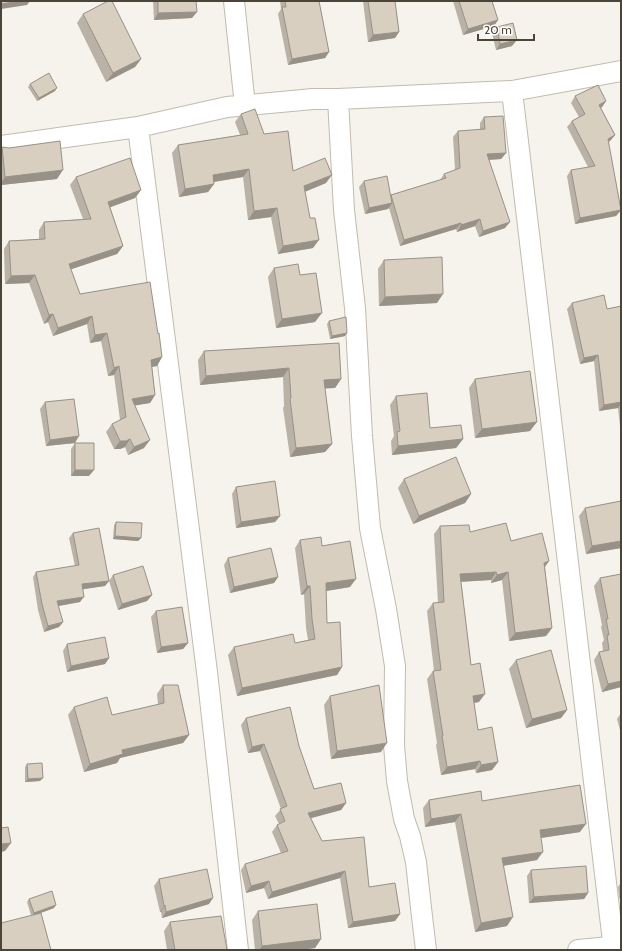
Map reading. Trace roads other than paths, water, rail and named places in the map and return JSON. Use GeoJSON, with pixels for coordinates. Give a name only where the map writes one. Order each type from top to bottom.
{"type":"FeatureCollection","features":[{"type":"Feature","properties":{"kind":"street"},"geometry":{"type":"LineString","coordinates":[[234,1],[244,106]]}},
{"type":"Feature","properties":{"kind":"street"},"geometry":{"type":"LineString","coordinates":[[1,146],[138,127],[227,107],[313,99],[512,91],[621,71]]}},
{"type":"Feature","properties":{"kind":"street"},"geometry":{"type":"LineString","coordinates":[[512,91],[616,948],[578,950]]}},
{"type":"Feature","properties":{"kind":"street"},"geometry":{"type":"LineString","coordinates":[[338,99],[344,210],[355,308],[362,436],[370,528],[386,609],[395,666],[394,745],[397,781],[400,802],[416,862],[420,908],[426,950]]}},
{"type":"Feature","properties":{"kind":"street"},"geometry":{"type":"LineString","coordinates":[[138,127],[208,672],[238,950]]}}]}
